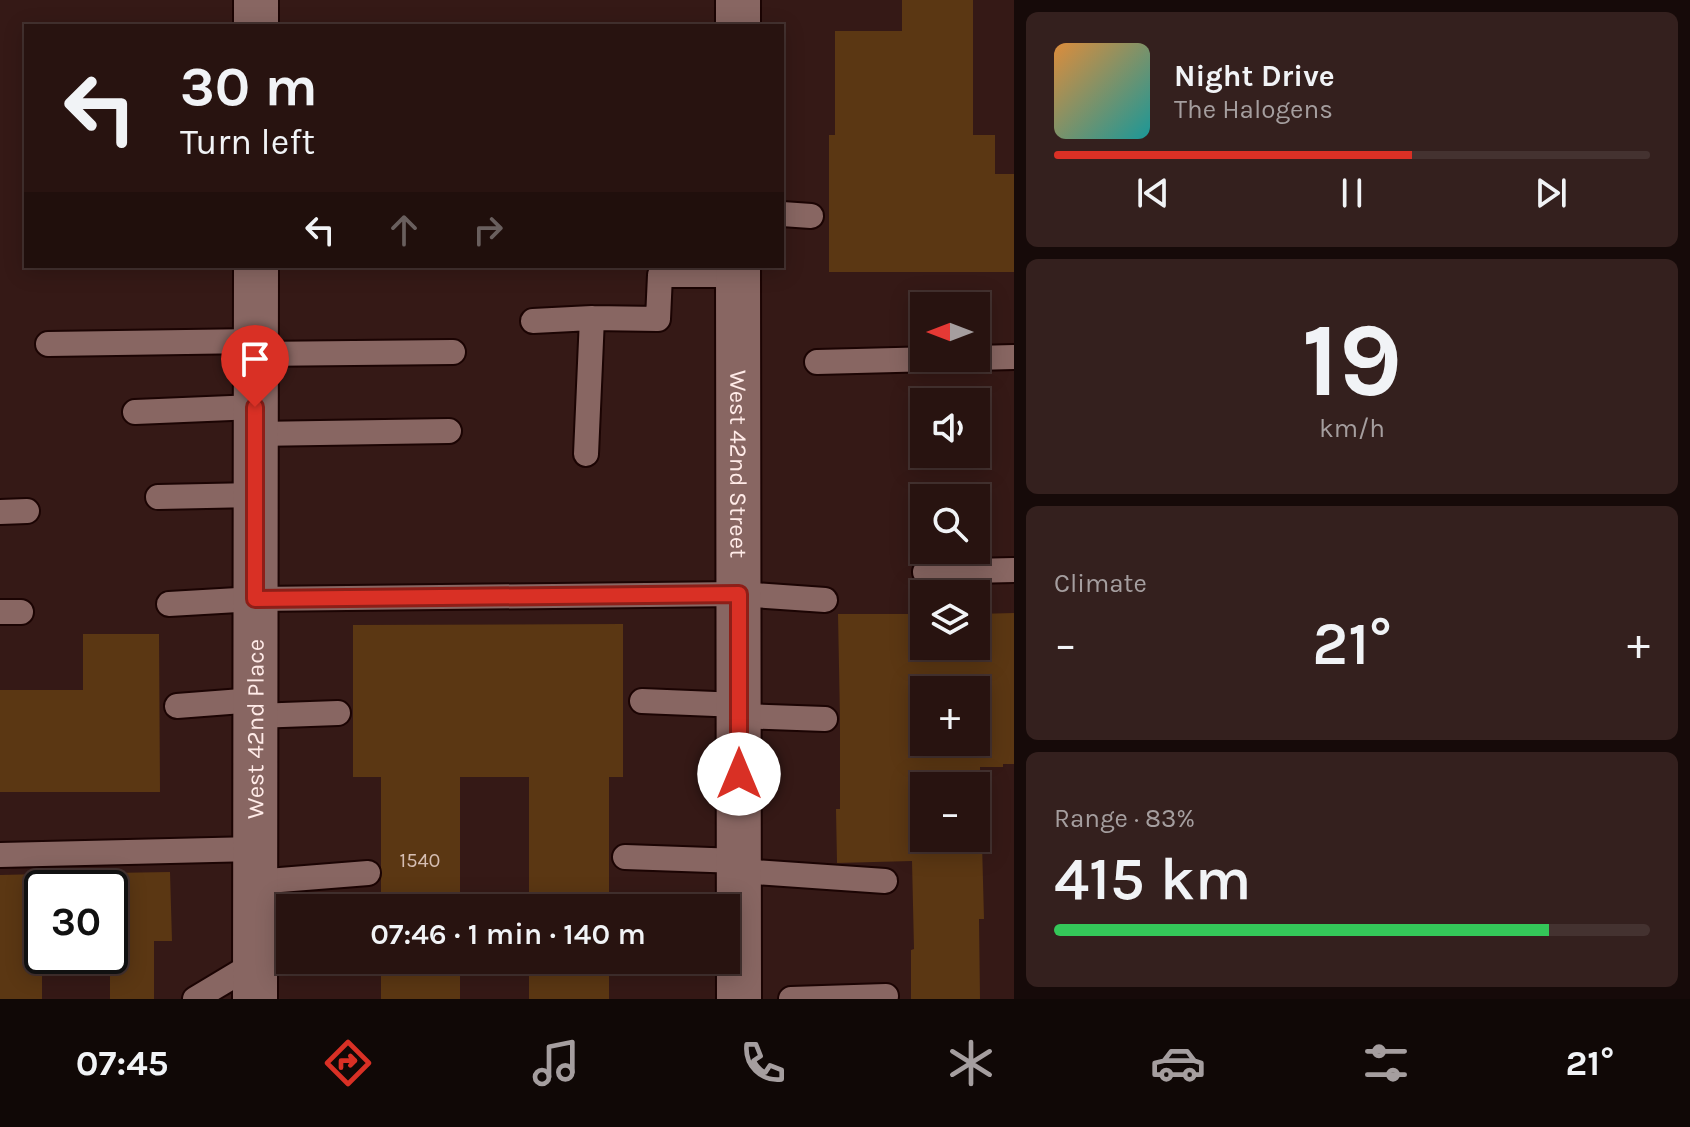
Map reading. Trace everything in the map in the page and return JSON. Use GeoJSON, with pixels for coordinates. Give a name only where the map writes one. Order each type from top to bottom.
{"type":"FeatureCollection","features":[{"type":"Feature","properties":{"kind":"street"},"geometry":{"type":"LineString","coordinates":[[256,0],[256,24]]}},
{"type":"Feature","properties":{"kind":"street"},"geometry":{"type":"LineString","coordinates":[[738,0],[738,24]]}},
{"type":"Feature","properties":{"kind":"street","name":"West 42nd Place"},"geometry":{"type":"LineString","coordinates":[[255,981],[256,268]]}},
{"type":"Feature","properties":{"kind":"street","name":"West 42nd Street"},"geometry":{"type":"LineString","coordinates":[[738,270],[739,999]]}},
{"type":"Feature","properties":{"kind":"lane"},"geometry":{"type":"LineString","coordinates":[[784,214],[811,216]]}},
{"type":"Feature","properties":{"kind":"lane"},"geometry":{"type":"LineString","coordinates":[[533,321],[658,319],[660,275],[738,270]]}},
{"type":"Feature","properties":{"kind":"lane"},"geometry":{"type":"LineString","coordinates":[[586,454],[592,318]]}},
{"type":"Feature","properties":{"kind":"lane"},"geometry":{"type":"LineString","coordinates":[[48,344],[453,352]]}},
{"type":"Feature","properties":{"kind":"lane"},"geometry":{"type":"LineString","coordinates":[[817,362],[1014,357]]}},
{"type":"Feature","properties":{"kind":"lane"},"geometry":{"type":"LineString","coordinates":[[135,412],[449,431]]}},
{"type":"Feature","properties":{"kind":"lane"},"geometry":{"type":"LineString","coordinates":[[158,497],[255,495]]}},
{"type":"Feature","properties":{"kind":"lane"},"geometry":{"type":"LineString","coordinates":[[0,512],[27,511]]}},
{"type":"Feature","properties":{"kind":"lane"},"geometry":{"type":"LineString","coordinates":[[925,572],[1014,570]]}},
{"type":"Feature","properties":{"kind":"lane"},"geometry":{"type":"LineString","coordinates":[[169,604],[255,599],[739,594],[825,600]]}},
{"type":"Feature","properties":{"kind":"lane"},"geometry":{"type":"LineString","coordinates":[[642,701],[825,719]]}},
{"type":"Feature","properties":{"kind":"lane"},"geometry":{"type":"LineString","coordinates":[[177,706],[338,713]]}},
{"type":"Feature","properties":{"kind":"lane"},"geometry":{"type":"LineString","coordinates":[[0,855],[368,873]]}},
{"type":"Feature","properties":{"kind":"lane"},"geometry":{"type":"LineString","coordinates":[[625,857],[885,881]]}},
{"type":"Feature","properties":{"kind":"lane"},"geometry":{"type":"LineString","coordinates":[[195,999],[255,981]]}},
{"type":"Feature","properties":{"kind":"lane"},"geometry":{"type":"LineString","coordinates":[[791,999],[886,996]]}},
{"type":"Feature","properties":{"kind":"building"},"geometry":{"type":"Polygon","coordinates":[[[902,0],[973,0],[973,135],[995,135],[995,174],[1014,174],[1014,272],[829,272],[829,135],[835,135],[835,31],[902,31],[902,0]]]}},
{"type":"Feature","properties":{"kind":"building"},"geometry":{"type":"Polygon","coordinates":[[[1014,613],[1014,764],[980,767],[980,772],[910,772],[910,852],[982,852],[984,919],[979,919],[980,999],[911,999],[911,950],[914,949],[912,861],[837,863],[836,809],[840,809],[838,614],[910,614],[910,660],[990,660],[990,614],[1014,613]]]}},
{"type":"Feature","properties":{"kind":"building"},"geometry":{"type":"Polygon","coordinates":[[[623,624],[623,777],[609,777],[609,894],[529,894],[529,777],[460,777],[460,894],[381,894],[381,777],[353,777],[353,625],[623,624]]]}},
{"type":"Feature","properties":{"kind":"building"},"geometry":{"type":"Polygon","coordinates":[[[83,634],[159,634],[160,792],[0,792],[0,690],[83,690],[83,634]]]}},
{"type":"Feature","properties":{"kind":"building"},"geometry":{"type":"Polygon","coordinates":[[[170,872],[172,941],[154,941],[154,999],[110,999],[110,974],[128,974],[128,873],[170,872]]]}},
{"type":"Feature","properties":{"kind":"building"},"geometry":{"type":"Polygon","coordinates":[[[24,874],[24,974],[42,974],[42,999],[0,999],[0,875],[24,874]]]}},
{"type":"Feature","properties":{"kind":"building"},"geometry":{"type":"Polygon","coordinates":[[[381,974],[460,974],[460,999],[381,999],[381,974]]]}},
{"type":"Feature","properties":{"kind":"building"},"geometry":{"type":"Polygon","coordinates":[[[529,974],[609,974],[609,999],[529,999],[529,974]]]}},
{"type":"Feature","properties":{"kind":"route"},"geometry":{"type":"LineString","coordinates":[[255,407],[255,599],[739,594],[739,774]]}}]}
